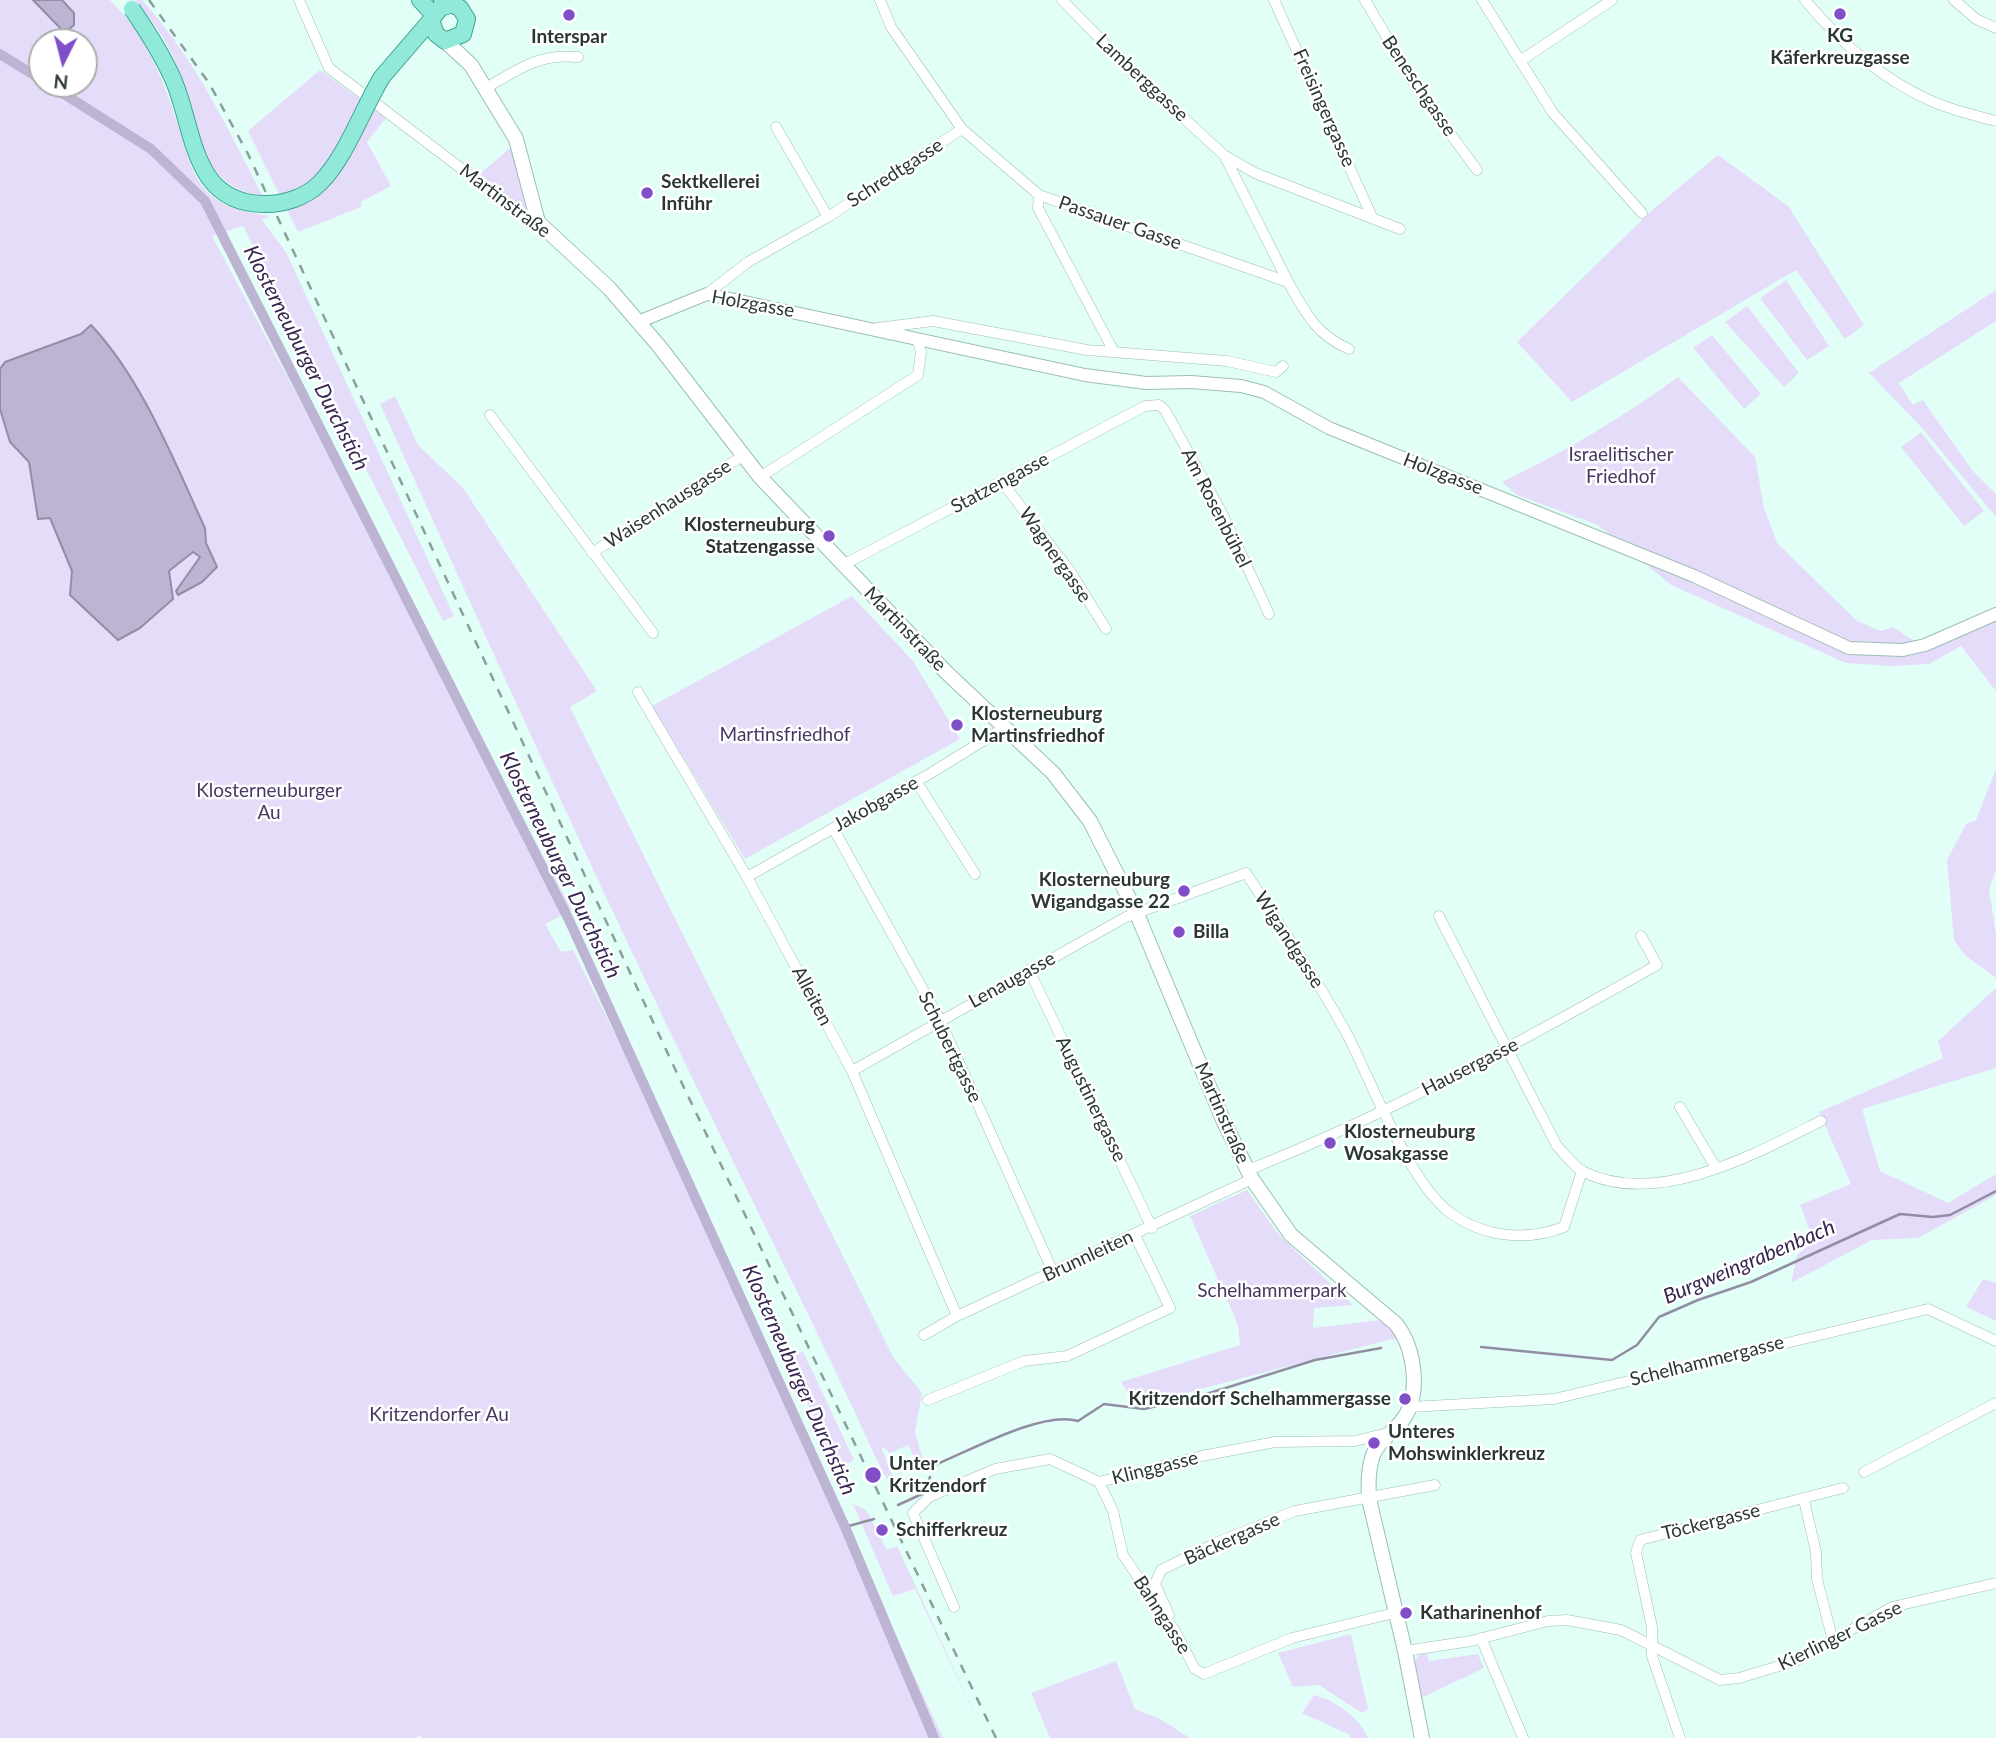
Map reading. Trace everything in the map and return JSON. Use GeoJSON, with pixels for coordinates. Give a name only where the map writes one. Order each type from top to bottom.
{"type":"FeatureCollection","features":[{"type":"Feature","properties":{"kind":"main road"},"geometry":{"type":"LineString","coordinates":[[420,0],[439,10],[464,13],[471,65]]}},
{"type":"Feature","properties":{"kind":"main road"},"geometry":{"type":"LineString","coordinates":[[128,5],[173,79],[201,167],[211,181],[240,201],[275,204],[294,200],[318,185],[333,167],[382,77],[398,62],[439,10]]}},
{"type":"Feature","properties":{"kind":"main road"},"geometry":{"type":"LineString","coordinates":[[439,10],[433,30],[471,65],[516,139],[538,222]]}},
{"type":"Feature","properties":{"kind":"main road"},"geometry":{"type":"LineString","coordinates":[[398,62],[443,40],[459,38],[467,26]]}},
{"type":"Feature","properties":{"kind":"main road","name":"Martinstraße"},"geometry":{"type":"LineString","coordinates":[[538,222],[608,288],[638,322],[760,477],[1004,728],[1053,773],[1090,821],[1137,914],[1224,1122],[1250,1174],[1291,1234],[1406,1337],[1412,1357],[1410,1407]]}},
{"type":"Feature","properties":{"kind":"main road"},"geometry":{"type":"LineString","coordinates":[[1410,1407],[1402,1421],[1374,1453],[1368,1478],[1368,1499],[1405,1651],[1422,1738]]}},
{"type":"Feature","properties":{"kind":"street","name":"Martinstraße"},"geometry":{"type":"LineString","coordinates":[[299,0],[329,68],[525,217],[538,222]]}},
{"type":"Feature","properties":{"kind":"street"},"geometry":{"type":"LineString","coordinates":[[880,0],[891,27],[962,129],[1039,195]]}},
{"type":"Feature","properties":{"kind":"street","name":"Lamberggasse"},"geometry":{"type":"LineString","coordinates":[[1062,0],[1131,70],[1224,155]]}},
{"type":"Feature","properties":{"kind":"street","name":"Freisingergasse"},"geometry":{"type":"LineString","coordinates":[[1274,0],[1372,217]]}},
{"type":"Feature","properties":{"kind":"street","name":"Beneschgasse"},"geometry":{"type":"LineString","coordinates":[[1365,0],[1416,87],[1477,170]]}},
{"type":"Feature","properties":{"kind":"street"},"geometry":{"type":"LineString","coordinates":[[1482,0],[1553,113],[1642,213]]}},
{"type":"Feature","properties":{"kind":"street"},"geometry":{"type":"LineString","coordinates":[[1805,0],[1857,55],[1897,83],[1931,101],[1996,121]]}},
{"type":"Feature","properties":{"kind":"street"},"geometry":{"type":"LineString","coordinates":[[1955,0],[1976,19],[1996,28]]}},
{"type":"Feature","properties":{"kind":"street"},"geometry":{"type":"LineString","coordinates":[[1520,61],[1606,2]]}},
{"type":"Feature","properties":{"kind":"street"},"geometry":{"type":"LineString","coordinates":[[486,88],[539,58],[558,55],[578,57]]}},
{"type":"Feature","properties":{"kind":"street","name":"Schredtgasse"},"geometry":{"type":"LineString","coordinates":[[776,127],[828,218]]}},
{"type":"Feature","properties":{"kind":"street","name":"Schredtgasse"},"geometry":{"type":"LineString","coordinates":[[707,294],[748,262],[828,218],[962,129]]}},
{"type":"Feature","properties":{"kind":"street"},"geometry":{"type":"LineString","coordinates":[[1224,155],[1255,173],[1400,229]]}},
{"type":"Feature","properties":{"kind":"street"},"geometry":{"type":"LineString","coordinates":[[1224,155],[1312,325],[1334,343],[1349,349]]}},
{"type":"Feature","properties":{"kind":"street","name":"Passauer Gasse"},"geometry":{"type":"LineString","coordinates":[[1114,352],[1038,208],[1039,195],[1288,282]]}},
{"type":"Feature","properties":{"kind":"street","name":"Holzgasse"},"geometry":{"type":"LineString","coordinates":[[638,322],[707,294],[1085,375],[1146,383],[1230,385],[1264,392],[1329,428],[1694,576],[1849,648],[1903,650],[1925,645],[1996,614]]}},
{"type":"Feature","properties":{"kind":"street","name":"Holzgasse"},"geometry":{"type":"LineString","coordinates":[[871,328],[933,321],[1114,352],[1227,361],[1276,372],[1283,366]]}},
{"type":"Feature","properties":{"kind":"street"},"geometry":{"type":"LineString","coordinates":[[760,477],[918,374],[921,352],[917,339]]}},
{"type":"Feature","properties":{"kind":"street","name":"Statzengasse"},"geometry":{"type":"LineString","coordinates":[[843,565],[1145,406],[1159,405]]}},
{"type":"Feature","properties":{"kind":"street","name":"Am Rosenbühel"},"geometry":{"type":"LineString","coordinates":[[1159,405],[1165,410],[1224,517],[1269,614]]}},
{"type":"Feature","properties":{"kind":"street","name":"Waisenhausgasse"},"geometry":{"type":"LineString","coordinates":[[491,415],[653,633]]}},
{"type":"Feature","properties":{"kind":"street","name":"Waisenhausgasse"},"geometry":{"type":"LineString","coordinates":[[592,553],[744,456]]}},
{"type":"Feature","properties":{"kind":"street","name":"Wagnergasse"},"geometry":{"type":"LineString","coordinates":[[1002,482],[1070,571],[1106,629]]}},
{"type":"Feature","properties":{"kind":"street","name":"Alleiten"},"geometry":{"type":"LineString","coordinates":[[638,692],[747,877],[852,1071],[957,1316]]}},
{"type":"Feature","properties":{"kind":"street","name":"Jakobgasse"},"geometry":{"type":"LineString","coordinates":[[747,877],[1004,728]]}},
{"type":"Feature","properties":{"kind":"street"},"geometry":{"type":"LineString","coordinates":[[916,781],[975,874]]}},
{"type":"Feature","properties":{"kind":"street","name":"Schubertgasse"},"geometry":{"type":"LineString","coordinates":[[833,828],[940,1020],[1053,1272]]}},
{"type":"Feature","properties":{"kind":"street","name":"Wigandgasse"},"geometry":{"type":"LineString","coordinates":[[1137,914],[1246,873],[1326,997],[1384,1110]]}},
{"type":"Feature","properties":{"kind":"street","name":"Lenaugasse"},"geometry":{"type":"LineString","coordinates":[[852,1071],[1029,970],[1126,917],[1137,914]]}},
{"type":"Feature","properties":{"kind":"street"},"geometry":{"type":"LineString","coordinates":[[1439,916],[1557,1146],[1582,1171],[1621,1185],[1649,1185],[1755,1155],[1821,1121]]}},
{"type":"Feature","properties":{"kind":"street","name":"Hausergasse"},"geometry":{"type":"LineString","coordinates":[[1250,1174],[1506,1050],[1657,965],[1641,936]]}},
{"type":"Feature","properties":{"kind":"street","name":"Augustinergasse"},"geometry":{"type":"LineString","coordinates":[[1029,970],[1152,1227]]}},
{"type":"Feature","properties":{"kind":"street"},"geometry":{"type":"LineString","coordinates":[[1680,1107],[1716,1168]]}},
{"type":"Feature","properties":{"kind":"street"},"geometry":{"type":"LineString","coordinates":[[1384,1110],[1422,1182],[1447,1210],[1475,1229],[1491,1234],[1529,1234],[1564,1227],[1582,1171]]}},
{"type":"Feature","properties":{"kind":"street","name":"Brunnleiten"},"geometry":{"type":"LineString","coordinates":[[924,1335],[957,1316],[1152,1227],[1250,1174]]}},
{"type":"Feature","properties":{"kind":"street"},"geometry":{"type":"LineString","coordinates":[[928,1400],[1024,1361],[1067,1356],[1170,1307],[1135,1235]]}},
{"type":"Feature","properties":{"kind":"street","name":"Schelhammergasse"},"geometry":{"type":"LineString","coordinates":[[1410,1407],[1554,1399],[1928,1309],[1996,1341]]}},
{"type":"Feature","properties":{"kind":"street"},"geometry":{"type":"LineString","coordinates":[[1864,1472],[1996,1403]]}},
{"type":"Feature","properties":{"kind":"street","name":"Klinggasse"},"geometry":{"type":"LineString","coordinates":[[954,1607],[913,1513],[929,1497],[995,1469],[1050,1459],[1099,1482],[1202,1456],[1275,1442],[1355,1441],[1391,1432]]}},
{"type":"Feature","properties":{"kind":"street","name":"Bahngasse"},"geometry":{"type":"LineString","coordinates":[[1099,1482],[1113,1511],[1123,1556],[1175,1632],[1195,1669],[1203,1674],[1292,1638],[1394,1613]]}},
{"type":"Feature","properties":{"kind":"street","name":"Bäckergasse"},"geometry":{"type":"LineString","coordinates":[[1175,1632],[1156,1584],[1161,1570],[1218,1542],[1295,1511],[1435,1485]]}},
{"type":"Feature","properties":{"kind":"street","name":"Töckergasse"},"geometry":{"type":"LineString","coordinates":[[1651,1642],[1652,1627],[1636,1553],[1640,1540],[1843,1488]]}},
{"type":"Feature","properties":{"kind":"street"},"geometry":{"type":"LineString","coordinates":[[1804,1500],[1816,1552],[1817,1579],[1833,1641]]}},
{"type":"Feature","properties":{"kind":"street","name":"Kierlinger Gasse"},"geometry":{"type":"LineString","coordinates":[[1405,1651],[1481,1638],[1548,1620],[1567,1620],[1621,1630],[1651,1642],[1684,1663],[1720,1680],[1762,1674],[1833,1641],[1865,1619],[1892,1606],[1996,1583]]}},
{"type":"Feature","properties":{"kind":"street"},"geometry":{"type":"LineString","coordinates":[[1481,1638],[1523,1738]]}},
{"type":"Feature","properties":{"kind":"street"},"geometry":{"type":"LineString","coordinates":[[1651,1642],[1661,1687],[1681,1738]]}},
{"type":"Feature","properties":{"kind":"green space"},"geometry":{"type":"Polygon","coordinates":[[[0,0],[33,0],[60,28],[28,28],[28,98],[98,98],[98,28],[67,28],[74,13],[62,0],[110,0],[131,23],[155,64],[192,167],[200,182],[210,194],[225,204],[271,216],[262,220],[286,252],[454,616],[443,621],[243,226],[212,236],[572,910],[545,924],[561,952],[573,950],[639,1082],[943,1738],[422,1738],[420,1735],[416,1738],[0,1738],[0,409],[10,442],[29,462],[38,518],[50,518],[72,571],[70,595],[118,640],[140,628],[172,600],[169,571],[193,551],[200,557],[176,591],[178,595],[216,567],[206,543],[205,528],[156,424],[91,325],[81,334],[5,362],[0,369],[0,0]]]}},
{"type":"Feature","properties":{"kind":"green space"},"geometry":{"type":"Polygon","coordinates":[[[134,0],[142,0],[194,69],[263,197],[241,190],[224,180],[212,165],[196,129],[185,88],[170,50],[134,0]]]}},
{"type":"Feature","properties":{"kind":"green space"},"geometry":{"type":"Polygon","coordinates":[[[320,70],[386,118],[367,142],[391,186],[361,202],[361,207],[298,232],[248,131],[320,70]]]}},
{"type":"Feature","properties":{"kind":"green space"},"geometry":{"type":"Polygon","coordinates":[[[511,147],[533,216],[480,174],[511,147]]]}},
{"type":"Feature","properties":{"kind":"green space"},"geometry":{"type":"Polygon","coordinates":[[[1718,155],[1788,206],[1864,325],[1845,339],[1796,270],[1572,402],[1517,342],[1651,211],[1718,155]]]}},
{"type":"Feature","properties":{"kind":"green space"},"geometry":{"type":"Polygon","coordinates":[[[1786,280],[1829,346],[1807,360],[1760,298],[1786,280]]]}},
{"type":"Feature","properties":{"kind":"green space"},"geometry":{"type":"Polygon","coordinates":[[[1996,290],[1996,321],[1899,383],[1913,405],[1923,400],[1972,470],[1996,494],[1996,517],[1923,429],[1869,373],[1996,290]]]}},
{"type":"Feature","properties":{"kind":"green space"},"geometry":{"type":"Polygon","coordinates":[[[1747,306],[1799,373],[1784,387],[1725,322],[1747,306]]]}},
{"type":"Feature","properties":{"kind":"green space"},"geometry":{"type":"Polygon","coordinates":[[[1712,335],[1761,394],[1744,409],[1693,348],[1712,335]]]}},
{"type":"Feature","properties":{"kind":"green space","name":"Israelitischer Friedhof"},"geometry":{"type":"Polygon","coordinates":[[[1678,377],[1755,457],[1764,508],[1777,543],[1857,621],[1881,631],[1893,627],[1927,649],[1996,619],[1996,691],[1961,646],[1929,664],[1891,666],[1846,663],[1671,585],[1598,525],[1517,495],[1502,482],[1592,434],[1678,377]]]}},
{"type":"Feature","properties":{"kind":"green space"},"geometry":{"type":"Polygon","coordinates":[[[395,396],[418,445],[463,488],[597,691],[570,707],[893,1357],[922,1393],[915,1432],[923,1460],[920,1468],[908,1445],[890,1453],[881,1446],[894,1480],[890,1482],[882,1471],[607,899],[380,404],[395,396]]]}},
{"type":"Feature","properties":{"kind":"green space"},"geometry":{"type":"Polygon","coordinates":[[[1921,432],[1984,511],[1964,526],[1901,447],[1921,432]]]}},
{"type":"Feature","properties":{"kind":"green space","name":"Martinsfriedhof"},"geometry":{"type":"Polygon","coordinates":[[[852,596],[913,661],[960,739],[745,859],[652,706],[852,596]]]}},
{"type":"Feature","properties":{"kind":"green space"},"geometry":{"type":"Polygon","coordinates":[[[1996,769],[1996,870],[1989,889],[1996,934],[1996,978],[1965,955],[1954,940],[1947,860],[1966,824],[1976,820],[1996,769]]]}},
{"type":"Feature","properties":{"kind":"green space"},"geometry":{"type":"Polygon","coordinates":[[[1996,988],[1996,1068],[1862,1109],[1880,1171],[1948,1203],[1996,1174],[1996,1195],[1918,1238],[1872,1240],[1791,1283],[1797,1255],[1814,1241],[1800,1205],[1851,1184],[1819,1112],[1943,1058],[1938,1041],[1996,988]]]}},
{"type":"Feature","properties":{"kind":"green space","name":"Schelhammerpark"},"geometry":{"type":"Polygon","coordinates":[[[1247,1190],[1278,1234],[1353,1305],[1314,1308],[1313,1328],[1380,1320],[1391,1326],[1402,1339],[1388,1340],[1136,1406],[1121,1382],[1240,1345],[1238,1325],[1190,1216],[1247,1190]]]}},
{"type":"Feature","properties":{"kind":"green space"},"geometry":{"type":"Polygon","coordinates":[[[1983,1279],[1996,1283],[1996,1321],[1966,1307],[1983,1279]]]}},
{"type":"Feature","properties":{"kind":"green space"},"geometry":{"type":"Polygon","coordinates":[[[803,1351],[854,1460],[836,1469],[788,1358],[803,1351]]]}},
{"type":"Feature","properties":{"kind":"green space"},"geometry":{"type":"Polygon","coordinates":[[[853,1504],[866,1510],[887,1550],[897,1546],[986,1738],[915,1589],[893,1596],[853,1504]]]}},
{"type":"Feature","properties":{"kind":"green space"},"geometry":{"type":"Polygon","coordinates":[[[1351,1634],[1368,1709],[1362,1713],[1319,1685],[1293,1687],[1278,1653],[1351,1634]]]}},
{"type":"Feature","properties":{"kind":"green space"},"geometry":{"type":"Polygon","coordinates":[[[1427,1653],[1429,1661],[1478,1654],[1484,1668],[1419,1699],[1413,1663],[1420,1654],[1427,1653]]]}},
{"type":"Feature","properties":{"kind":"green space"},"geometry":{"type":"Polygon","coordinates":[[[1116,1661],[1135,1709],[1160,1719],[1190,1738],[1050,1738],[1031,1693],[1116,1661]]]}},
{"type":"Feature","properties":{"kind":"green space"},"geometry":{"type":"Polygon","coordinates":[[[1314,1695],[1346,1711],[1368,1738],[1349,1738],[1350,1735],[1302,1713],[1314,1695]]]}},
{"type":"Feature","properties":{"kind":"shaded area"},"geometry":{"type":"Polygon","coordinates":[[[33,0],[62,0],[74,13],[74,25],[71,28],[60,28],[33,0]]]}},
{"type":"Feature","properties":{"kind":"shaded area"},"geometry":{"type":"Polygon","coordinates":[[[91,325],[126,370],[156,422],[205,528],[206,543],[217,567],[202,582],[178,595],[176,591],[200,557],[193,552],[169,571],[173,599],[140,628],[118,640],[70,595],[72,571],[50,518],[38,519],[29,462],[10,442],[0,409],[0,369],[5,362],[81,334],[91,325]]]}},
{"type":"Feature","properties":{"kind":"waterway","name":"Klosterneuburger Durchstich"},"geometry":{"type":"LineString","coordinates":[[0,54],[28,71]]}},
{"type":"Feature","properties":{"kind":"waterway","name":"Klosterneuburger Durchstich"},"geometry":{"type":"LineString","coordinates":[[70,98],[151,149],[205,201],[570,922],[845,1527],[934,1738]]}},
{"type":"Feature","properties":{"kind":"waterway","name":"Burgweingrabenbach"},"geometry":{"type":"LineString","coordinates":[[1481,1347],[1612,1360],[1637,1345],[1659,1317],[1751,1282],[1900,1214],[1933,1217],[1950,1215],[1996,1191]]}},
{"type":"Feature","properties":{"kind":"waterway","name":"Burgweingrabenbach"},"geometry":{"type":"LineString","coordinates":[[933,1471],[935,1465],[1026,1426],[1063,1419],[1078,1421],[1104,1404],[1144,1409],[1200,1396],[1315,1360],[1381,1348]]}},
{"type":"Feature","properties":{"kind":"waterway","name":"Burgweingrabenbach"},"geometry":{"type":"LineString","coordinates":[[927,1486],[930,1477]]}},
{"type":"Feature","properties":{"kind":"waterway"},"geometry":{"type":"LineString","coordinates":[[898,1505],[922,1494]]}},
{"type":"Feature","properties":{"kind":"waterway"},"geometry":{"type":"LineString","coordinates":[[845,1527],[874,1519]]}},
{"type":"Feature","properties":{"kind":"railway"},"geometry":{"type":"LineString","coordinates":[[149,0],[209,83],[248,154],[676,1071],[996,1738]]}},
{"type":"Feature","properties":{"kind":"place","name":"KG Käferkreuzgasse"},"geometry":{"type":"Point","coordinates":[1840,14]}},
{"type":"Feature","properties":{"kind":"place","name":"Interspar"},"geometry":{"type":"Point","coordinates":[569,15]}},
{"type":"Feature","properties":{"kind":"place","name":"Sektkellerei Inführ"},"geometry":{"type":"Point","coordinates":[647,193]}},
{"type":"Feature","properties":{"kind":"place","name":"Klosterneuburg Statzengasse"},"geometry":{"type":"Point","coordinates":[829,536]}},
{"type":"Feature","properties":{"kind":"place","name":"Klosterneuburg Martinsfriedhof"},"geometry":{"type":"Point","coordinates":[957,725]}},
{"type":"Feature","properties":{"kind":"place","name":"Klosterneuburg Wigandgasse 22"},"geometry":{"type":"Point","coordinates":[1184,891]}},
{"type":"Feature","properties":{"kind":"place","name":"Billa"},"geometry":{"type":"Point","coordinates":[1179,932]}},
{"type":"Feature","properties":{"kind":"place","name":"Klosterneuburg Wosakgasse"},"geometry":{"type":"Point","coordinates":[1330,1143]}},
{"type":"Feature","properties":{"kind":"place","name":"Kritzendorf Schelhammergasse"},"geometry":{"type":"Point","coordinates":[1405,1399]}},
{"type":"Feature","properties":{"kind":"place","name":"Unteres Mohswinklerkreuz"},"geometry":{"type":"Point","coordinates":[1374,1443]}},
{"type":"Feature","properties":{"kind":"place","name":"Unter Kritzendorf"},"geometry":{"type":"Point","coordinates":[873,1475]}},
{"type":"Feature","properties":{"kind":"place","name":"Schifferkreuz"},"geometry":{"type":"Point","coordinates":[882,1530]}},
{"type":"Feature","properties":{"kind":"place","name":"Katharinenhof"},"geometry":{"type":"Point","coordinates":[1406,1613]}},
{"type":"Feature","properties":{"kind":"park label","name":"Klosterneuburger Au"},"geometry":{"type":"Point","coordinates":[269,802]}},
{"type":"Feature","properties":{"kind":"park label","name":"Kritzendorfer Au"},"geometry":{"type":"Point","coordinates":[439,1415]}}]}
